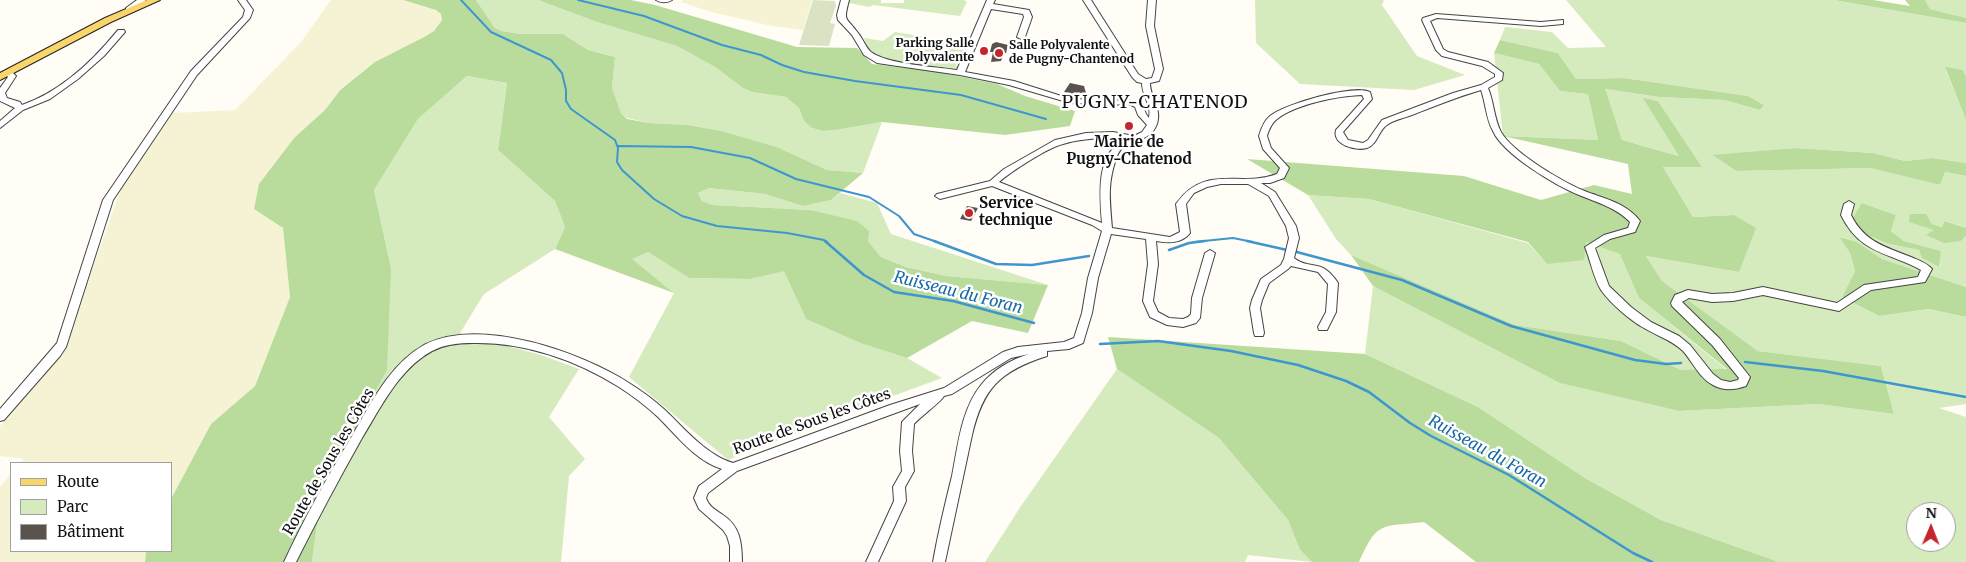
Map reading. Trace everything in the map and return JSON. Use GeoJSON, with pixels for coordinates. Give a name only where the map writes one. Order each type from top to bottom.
{"type":"FeatureCollection","features":[{"type":"Feature","properties":{"kind":"main road"},"geometry":{"type":"LineString","coordinates":[[5,76],[44,57],[74,37],[129,10],[155,0]]}},
{"type":"Feature","properties":{"kind":"street"},"geometry":{"type":"LineString","coordinates":[[129,10],[142,0]]}},
{"type":"Feature","properties":{"kind":"street"},"geometry":{"type":"LineString","coordinates":[[0,417],[56,353],[66,330],[108,200],[194,74],[246,18],[249,10],[242,0]]}},
{"type":"Feature","properties":{"kind":"street"},"geometry":{"type":"LineString","coordinates":[[660,0],[668,0]]}},
{"type":"Feature","properties":{"kind":"street"},"geometry":{"type":"LineString","coordinates":[[845,0],[841,16],[842,20],[871,56],[884,62],[960,73],[1011,83],[1070,101],[1133,103],[1139,106],[1142,116],[1152,125]]}},
{"type":"Feature","properties":{"kind":"street"},"geometry":{"type":"LineString","coordinates":[[1087,0],[1135,75],[1140,80],[1146,82],[1156,79],[1158,74],[1150,26],[1152,0]]}},
{"type":"Feature","properties":{"kind":"street"},"geometry":{"type":"LineString","coordinates":[[960,73],[990,3],[1026,12],[1028,17],[1020,37]]}},
{"type":"Feature","properties":{"kind":"street"},"geometry":{"type":"LineString","coordinates":[[993,183],[1108,230],[1175,240],[1184,236],[1181,204],[1193,188],[1209,182],[1267,180],[1280,178],[1284,174],[1285,168],[1268,149],[1263,136],[1272,119],[1290,108],[1354,93],[1367,94],[1367,102],[1339,132],[1342,140],[1347,143],[1364,146],[1373,141],[1380,125],[1385,122],[1456,94],[1484,87],[1499,78],[1499,73],[1485,64],[1444,54],[1440,50],[1426,20],[1436,16],[1541,24],[1560,22]]}},
{"type":"Feature","properties":{"kind":"street"},"geometry":{"type":"LineString","coordinates":[[0,125],[20,108],[44,100],[64,85],[112,45],[121,32]]}},
{"type":"Feature","properties":{"kind":"street"},"geometry":{"type":"LineString","coordinates":[[5,76],[12,76],[0,93],[3,100],[16,104],[20,108]]}},
{"type":"Feature","properties":{"kind":"street"},"geometry":{"type":"LineString","coordinates":[[939,562],[965,442],[973,412],[984,389],[1003,369],[1026,358],[1069,345],[1079,340],[1087,313],[1093,278],[1108,230],[1104,187],[1115,150],[1120,145],[1145,134],[1152,125],[1154,111],[1146,89],[1146,82]]}},
{"type":"Feature","properties":{"kind":"street"},"geometry":{"type":"LineString","coordinates":[[1484,87],[1498,133],[1511,150],[1575,190],[1608,201],[1626,210],[1635,221],[1632,230],[1607,237],[1590,247],[1605,288],[1627,310],[1647,325],[1686,348],[1708,377],[1718,383],[1730,386],[1742,383],[1745,377],[1716,342],[1676,303],[1678,298],[1688,294],[1712,298],[1733,297],[1763,291],[1839,307],[1868,287],[1921,280],[1927,269],[1914,261],[1876,246],[1856,232],[1846,215],[1849,204]]}},
{"type":"Feature","properties":{"kind":"street"},"geometry":{"type":"LineString","coordinates":[[940,196],[993,183],[1058,142],[1086,136],[1136,138]]}},
{"type":"Feature","properties":{"kind":"street"},"geometry":{"type":"LineString","coordinates":[[1250,181],[1272,194],[1291,226],[1294,238],[1291,253],[1285,267],[1265,281],[1259,295],[1255,308],[1259,333]]}},
{"type":"Feature","properties":{"kind":"street"},"geometry":{"type":"LineString","coordinates":[[1151,237],[1153,264],[1148,301],[1154,314],[1167,321],[1183,323],[1192,320],[1196,315],[1197,298],[1210,253]]}},
{"type":"Feature","properties":{"kind":"street"},"geometry":{"type":"LineString","coordinates":[[1291,253],[1292,264],[1320,270],[1333,283],[1330,312],[1323,327]]}},
{"type":"Feature","properties":{"kind":"street","name":"Route de Sous les Côtes"},"geometry":{"type":"LineString","coordinates":[[290,562],[346,454],[393,381],[403,368],[424,350],[449,340],[515,342],[553,350],[588,365],[620,382],[644,398],[694,445],[725,466],[733,468],[894,408],[948,391],[1007,355],[1033,349],[1069,345]]}},
{"type":"Feature","properties":{"kind":"street"},"geometry":{"type":"LineString","coordinates":[[872,562],[900,501],[899,487],[908,471],[906,451],[908,422],[920,410],[948,391]]}},
{"type":"Feature","properties":{"kind":"street"},"geometry":{"type":"LineString","coordinates":[[733,468],[703,490],[700,498],[705,509],[724,520],[731,528],[736,544],[736,562]]}},
{"type":"Feature","properties":{"kind":"shaded area"},"geometry":{"type":"Polygon","coordinates":[[[331,0],[403,0],[436,10],[441,14],[442,20],[434,31],[375,62],[340,89],[325,110],[295,137],[254,209],[283,228],[290,297],[255,386],[211,424],[172,497],[172,462],[21,462],[24,459],[0,456],[0,426],[65,346],[121,188],[173,113],[235,110],[301,42],[331,0]]]}},
{"type":"Feature","properties":{"kind":"shaded area"},"geometry":{"type":"Polygon","coordinates":[[[683,0],[812,0],[803,30],[772,26],[711,12],[681,2],[683,0]]]}},
{"type":"Feature","properties":{"kind":"shaded area"},"geometry":{"type":"Polygon","coordinates":[[[10,475],[10,552],[146,552],[145,562],[0,562],[0,487],[10,475]]]}},
{"type":"Feature","properties":{"kind":"green space"},"geometry":{"type":"Polygon","coordinates":[[[403,0],[476,0],[495,28],[502,31],[521,34],[563,34],[588,50],[615,57],[612,88],[621,113],[627,119],[649,123],[688,125],[722,131],[777,147],[827,170],[863,173],[831,200],[803,206],[765,194],[709,188],[698,193],[702,201],[713,205],[810,210],[857,221],[869,231],[868,241],[881,257],[906,267],[946,276],[1048,285],[1028,333],[972,321],[907,358],[860,343],[806,319],[784,271],[750,279],[689,278],[648,252],[632,259],[674,293],[555,249],[565,227],[555,201],[498,150],[507,83],[467,76],[418,119],[374,190],[391,268],[387,370],[322,487],[312,562],[145,562],[146,552],[172,552],[172,497],[211,424],[255,386],[290,297],[283,228],[254,209],[259,184],[295,137],[325,110],[340,90],[375,62],[434,31],[442,20],[441,14],[436,10],[403,0]]]}},
{"type":"Feature","properties":{"kind":"green space"},"geometry":{"type":"Polygon","coordinates":[[[476,0],[538,0],[597,22],[677,46],[715,67],[743,88],[752,92],[786,97],[799,108],[804,121],[812,128],[823,131],[836,130],[882,122],[863,173],[827,170],[777,147],[722,131],[688,125],[649,123],[627,118],[621,113],[612,88],[615,57],[588,50],[563,34],[521,34],[502,31],[495,28],[476,0]]]}},
{"type":"Feature","properties":{"kind":"green space"},"geometry":{"type":"Polygon","coordinates":[[[538,0],[631,0],[655,5],[797,47],[857,48],[872,64],[934,71],[997,84],[1025,96],[1075,111],[1070,126],[1005,135],[882,122],[823,131],[812,128],[804,121],[799,108],[786,97],[752,92],[743,88],[715,67],[677,46],[597,22],[538,0]]]}},
{"type":"Feature","properties":{"kind":"green space"},"geometry":{"type":"Polygon","coordinates":[[[813,0],[835,1],[836,6],[830,23],[835,24],[829,46],[799,45],[813,0]]]}},
{"type":"Feature","properties":{"kind":"green space"},"geometry":{"type":"Polygon","coordinates":[[[848,0],[881,0],[881,3],[904,3],[904,0],[964,0],[967,2],[960,16],[873,5],[869,7],[849,3],[848,0]]]}},
{"type":"Feature","properties":{"kind":"green space"},"geometry":{"type":"Polygon","coordinates":[[[1255,0],[1384,0],[1382,5],[1417,56],[1465,75],[1414,90],[1300,84],[1256,43],[1255,0]]]}},
{"type":"Feature","properties":{"kind":"green space"},"geometry":{"type":"Polygon","coordinates":[[[1566,0],[1834,0],[1966,23],[1966,76],[1963,70],[1945,68],[1966,120],[1966,163],[1933,158],[1905,161],[1873,153],[1796,148],[1713,156],[1736,171],[1870,168],[1940,185],[1945,172],[1966,176],[1966,228],[1946,221],[1943,227],[1932,224],[1926,214],[1934,231],[1927,235],[1961,241],[1966,236],[1966,287],[1882,259],[1857,242],[1839,237],[1850,253],[1855,271],[1842,297],[1879,316],[1929,309],[1966,317],[1966,404],[1939,408],[1966,417],[1966,562],[1779,562],[1661,520],[1585,478],[1478,407],[1365,354],[1373,286],[1561,383],[1679,411],[1818,404],[1894,414],[1881,366],[1758,351],[1662,281],[1646,256],[1739,272],[1734,215],[1693,217],[1663,167],[1702,167],[1658,101],[1644,99],[1680,156],[1622,140],[1604,89],[1659,97],[1724,100],[1760,110],[1764,105],[1748,96],[1624,78],[1576,79],[1558,53],[1500,40],[1505,27],[1552,32],[1568,48],[1606,47],[1566,0]],[[1862,203],[1889,244],[1919,250],[1922,258],[1939,267],[1941,251],[1904,241],[1891,231],[1896,215],[1862,203]]]}},
{"type":"Feature","properties":{"kind":"green space"},"geometry":{"type":"Polygon","coordinates":[[[1834,0],[1873,0],[1910,6],[1905,0],[1925,0],[1930,9],[1966,18],[1966,23],[1834,0]]]}},
{"type":"Feature","properties":{"kind":"green space"},"geometry":{"type":"Polygon","coordinates":[[[1925,0],[1966,0],[1966,18],[1930,9],[1925,0]]]}},
{"type":"Feature","properties":{"kind":"green space"},"geometry":{"type":"Polygon","coordinates":[[[895,32],[968,44],[966,50],[963,50],[956,66],[960,67],[959,69],[886,60],[869,51],[864,38],[883,41],[895,32]]]}},
{"type":"Feature","properties":{"kind":"green space"},"geometry":{"type":"Polygon","coordinates":[[[1500,40],[1558,53],[1576,79],[1624,78],[1748,96],[1764,105],[1760,110],[1724,100],[1659,97],[1605,89],[1622,140],[1679,156],[1643,98],[1658,101],[1702,167],[1663,167],[1693,217],[1734,215],[1756,228],[1739,272],[1646,256],[1662,281],[1758,351],[1881,366],[1894,414],[1818,404],[1679,411],[1560,383],[1373,286],[1351,255],[1515,325],[1621,341],[1681,370],[1727,369],[1639,298],[1620,254],[1586,242],[1584,260],[1547,264],[1528,242],[1369,199],[1308,195],[1247,159],[1464,176],[1541,200],[1594,185],[1632,194],[1628,164],[1503,136],[1598,140],[1588,94],[1560,91],[1539,64],[1494,53],[1500,40]]]}},
{"type":"Feature","properties":{"kind":"green space"},"geometry":{"type":"Polygon","coordinates":[[[1494,53],[1539,64],[1560,91],[1588,94],[1598,140],[1503,136],[1494,53]]]}},
{"type":"Feature","properties":{"kind":"green space"},"geometry":{"type":"Polygon","coordinates":[[[1945,67],[1963,70],[1966,76],[1966,120],[1945,67]]]}},
{"type":"Feature","properties":{"kind":"green space"},"geometry":{"type":"Polygon","coordinates":[[[467,76],[507,83],[498,150],[555,201],[565,227],[555,249],[484,294],[460,333],[541,355],[579,369],[549,417],[585,459],[569,476],[561,562],[312,562],[322,487],[391,268],[374,190],[418,119],[467,76]]]}},
{"type":"Feature","properties":{"kind":"green space"},"geometry":{"type":"Polygon","coordinates":[[[1796,148],[1873,153],[1905,161],[1933,158],[1966,163],[1966,176],[1945,172],[1940,185],[1870,168],[1736,171],[1712,155],[1796,148]]]}},
{"type":"Feature","properties":{"kind":"green space"},"geometry":{"type":"Polygon","coordinates":[[[709,188],[765,194],[803,206],[831,200],[840,193],[877,203],[891,234],[1048,285],[946,276],[906,267],[881,257],[868,241],[810,210],[713,205],[702,201],[698,193],[709,188]]]}},
{"type":"Feature","properties":{"kind":"green space"},"geometry":{"type":"Polygon","coordinates":[[[1308,195],[1369,199],[1528,243],[1547,264],[1586,242],[1621,254],[1639,298],[1727,370],[1681,370],[1621,341],[1515,325],[1351,255],[1336,239],[1308,195]]]}},
{"type":"Feature","properties":{"kind":"green space"},"geometry":{"type":"Polygon","coordinates":[[[1862,203],[1896,215],[1891,231],[1904,241],[1941,251],[1939,267],[1922,258],[1919,250],[1889,244],[1861,232],[1853,218],[1862,203]]]}},
{"type":"Feature","properties":{"kind":"green space"},"geometry":{"type":"Polygon","coordinates":[[[1910,214],[1926,214],[1932,224],[1942,227],[1945,221],[1966,228],[1966,236],[1961,241],[1944,243],[1926,235],[1934,230],[1909,222],[1910,214]]]}},
{"type":"Feature","properties":{"kind":"green space"},"geometry":{"type":"Polygon","coordinates":[[[1839,237],[1857,242],[1882,259],[1966,287],[1966,317],[1929,309],[1879,316],[1842,297],[1855,271],[1850,253],[1839,237]]]}},
{"type":"Feature","properties":{"kind":"green space"},"geometry":{"type":"Polygon","coordinates":[[[648,252],[689,278],[750,279],[784,270],[806,319],[860,343],[907,358],[942,378],[728,460],[629,377],[674,293],[631,259],[648,252]]]}},
{"type":"Feature","properties":{"kind":"green space"},"geometry":{"type":"Polygon","coordinates":[[[1108,337],[1365,354],[1478,407],[1585,478],[1661,520],[1779,562],[1476,562],[1424,522],[1398,524],[1382,528],[1371,539],[1359,562],[1312,562],[1300,550],[1288,520],[1219,438],[1117,369],[1108,337]]]}},
{"type":"Feature","properties":{"kind":"green space"},"geometry":{"type":"Polygon","coordinates":[[[1117,369],[1219,438],[1288,520],[1300,550],[1312,562],[1248,555],[1245,562],[985,562],[1021,506],[1117,369]]]}},
{"type":"Feature","properties":{"kind":"building","name":"Salle Polyvalente de Pugny-Chantenod"},"geometry":{"type":"Polygon","coordinates":[[[996,42],[1008,45],[1006,53],[1004,53],[1001,61],[991,62],[993,52],[990,52],[992,44],[996,42]]]}},
{"type":"Feature","properties":{"kind":"building"},"geometry":{"type":"Polygon","coordinates":[[[1070,83],[1084,86],[1086,93],[1078,96],[1064,92],[1070,83]]]}},
{"type":"Feature","properties":{"kind":"building","name":"Service technique"},"geometry":{"type":"Polygon","coordinates":[[[967,206],[978,208],[971,221],[960,219],[967,206]]]}},
{"type":"Feature","properties":{"kind":"waterway","name":"Ruisseau du Foran"},"geometry":{"type":"LineString","coordinates":[[461,0],[491,32],[551,60],[562,73],[566,90],[566,101],[571,109],[615,140],[618,148],[617,162],[622,170],[654,199],[682,216],[717,226],[787,233],[827,242]]}},
{"type":"Feature","properties":{"kind":"waterway"},"geometry":{"type":"LineString","coordinates":[[578,0],[644,16],[722,45],[761,55],[782,65],[804,72],[855,81],[961,95],[1046,119]]}},
{"type":"Feature","properties":{"kind":"waterway"},"geometry":{"type":"LineString","coordinates":[[618,146],[691,147],[750,158],[796,179],[869,197],[899,216],[914,234],[937,242]]}},
{"type":"Feature","properties":{"kind":"waterway"},"geometry":{"type":"LineString","coordinates":[[1194,242],[1233,238],[1253,242]]}},
{"type":"Feature","properties":{"kind":"waterway","name":"Ruisseau du Foran"},"geometry":{"type":"LineString","coordinates":[[825,241],[864,275],[894,292],[953,301],[1034,323]]}},
{"type":"Feature","properties":{"kind":"waterway"},"geometry":{"type":"LineString","coordinates":[[934,241],[996,264],[1032,265],[1089,256]]}},
{"type":"Feature","properties":{"kind":"waterway"},"geometry":{"type":"LineString","coordinates":[[1169,250],[1189,243],[1205,241]]}},
{"type":"Feature","properties":{"kind":"waterway"},"geometry":{"type":"LineString","coordinates":[[1247,241],[1287,250]]}},
{"type":"Feature","properties":{"kind":"waterway"},"geometry":{"type":"LineString","coordinates":[[1293,251],[1402,280],[1511,326],[1635,360],[1666,364],[1681,363]]}},
{"type":"Feature","properties":{"kind":"waterway","name":"Ruisseau du Foran"},"geometry":{"type":"LineString","coordinates":[[1100,344],[1158,341],[1231,351],[1298,365],[1346,381],[1369,392],[1410,423],[1431,436],[1509,475],[1633,553],[1652,562]]}},
{"type":"Feature","properties":{"kind":"waterway"},"geometry":{"type":"LineString","coordinates":[[1745,362],[1823,371],[1966,397]]}},
{"type":"Feature","properties":{"kind":"place","name":"Parking Salle Polyvalente"},"geometry":{"type":"Point","coordinates":[984,51]}},
{"type":"Feature","properties":{"kind":"place","name":"Salle Polyvalente de Pugny-Chantenod"},"geometry":{"type":"Point","coordinates":[999,53]}},
{"type":"Feature","properties":{"kind":"place","name":"Mairie de Pugny-Chatenod"},"geometry":{"type":"Point","coordinates":[1129,126]}},
{"type":"Feature","properties":{"kind":"place","name":"Service technique"},"geometry":{"type":"Point","coordinates":[969,213]}},
{"type":"Feature","properties":{"kind":"district","name":"PUGNY-CHATENOD"},"geometry":{"type":"Point","coordinates":[1155,103]}}]}
